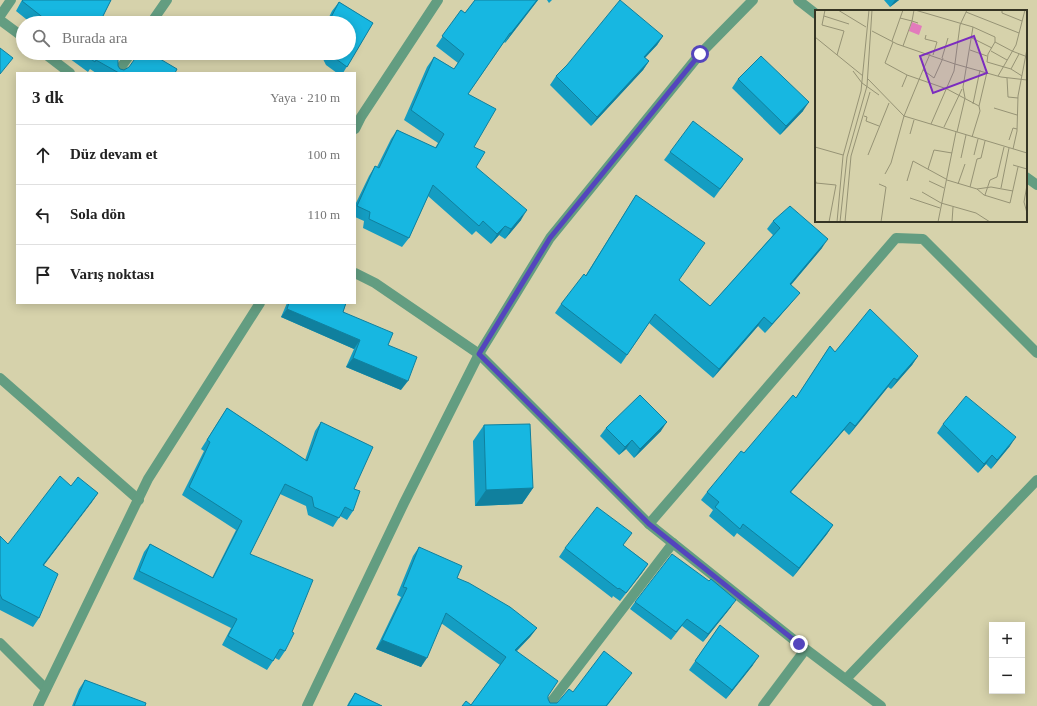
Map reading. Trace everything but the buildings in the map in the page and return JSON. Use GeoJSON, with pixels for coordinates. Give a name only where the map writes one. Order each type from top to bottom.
{"type":"FeatureCollection","features":[{"type":"Feature","properties":{"kind":"street"},"geometry":{"type":"LineString","coordinates":[[0,16],[11,0]]}},
{"type":"Feature","properties":{"kind":"street"},"geometry":{"type":"LineString","coordinates":[[157,16],[167,0]]}},
{"type":"Feature","properties":{"kind":"street"},"geometry":{"type":"LineString","coordinates":[[356,127],[361,117],[438,0]]}},
{"type":"Feature","properties":{"kind":"street"},"geometry":{"type":"LineString","coordinates":[[307,706],[404,503],[479,354],[550,238],[700,54],[753,0]]}},
{"type":"Feature","properties":{"kind":"street"},"geometry":{"type":"LineString","coordinates":[[798,0],[815,13]]}},
{"type":"Feature","properties":{"kind":"street"},"geometry":{"type":"LineString","coordinates":[[0,20],[16,32]]}},
{"type":"Feature","properties":{"kind":"street"},"geometry":{"type":"LineString","coordinates":[[53,60],[69,72]]}},
{"type":"Feature","properties":{"kind":"street"},"geometry":{"type":"LineString","coordinates":[[118,72],[126,60]]}},
{"type":"Feature","properties":{"kind":"street"},"geometry":{"type":"LineString","coordinates":[[1027,177],[1037,185]]}},
{"type":"Feature","properties":{"kind":"street"},"geometry":{"type":"LineString","coordinates":[[649,524],[896,238],[923,239],[1037,353]]}},
{"type":"Feature","properties":{"kind":"street"},"geometry":{"type":"LineString","coordinates":[[356,274],[375,283],[479,354],[649,524],[805,650],[881,706]]}},
{"type":"Feature","properties":{"kind":"street"},"geometry":{"type":"LineString","coordinates":[[38,706],[148,480],[259,304]]}},
{"type":"Feature","properties":{"kind":"street"},"geometry":{"type":"LineString","coordinates":[[0,378],[139,500]]}},
{"type":"Feature","properties":{"kind":"street"},"geometry":{"type":"LineString","coordinates":[[846,680],[1037,480]]}},
{"type":"Feature","properties":{"kind":"street"},"geometry":{"type":"LineString","coordinates":[[548,706],[673,543]]}},
{"type":"Feature","properties":{"kind":"street"},"geometry":{"type":"LineString","coordinates":[[0,643],[46,689]]}},
{"type":"Feature","properties":{"kind":"street"},"geometry":{"type":"LineString","coordinates":[[763,706],[805,650]]}},
{"type":"Feature","properties":{"kind":"route"},"geometry":{"type":"LineString","coordinates":[[700,54],[550,238],[479,354],[649,524],[799,644]]}}]}
